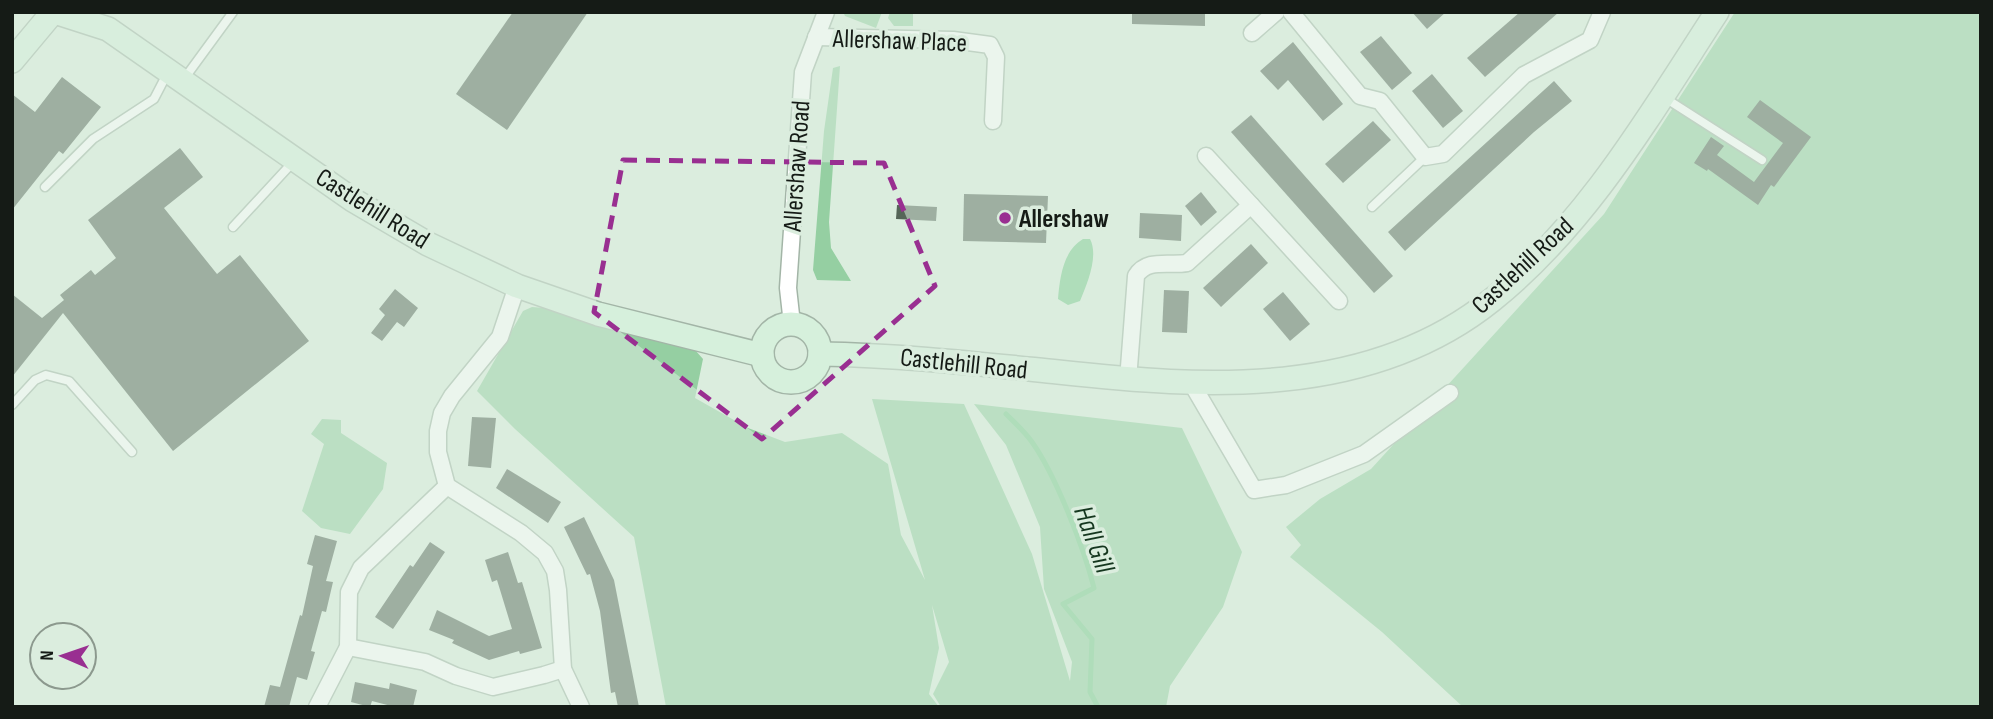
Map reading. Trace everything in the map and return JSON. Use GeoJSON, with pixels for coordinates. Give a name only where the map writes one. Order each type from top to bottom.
{"type":"FeatureCollection","features":[{"type":"Feature","properties":{"kind":"main road"},"geometry":{"type":"LineString","coordinates":[[12,61],[54,12]]}},
{"type":"Feature","properties":{"kind":"main road","name":"Castlehill Road"},"geometry":{"type":"LineString","coordinates":[[54,12],[108,29],[353,200],[417,238],[517,286],[598,314],[762,355]]}},
{"type":"Feature","properties":{"kind":"main road","name":"Castlehill Road"},"geometry":{"type":"LineString","coordinates":[[820,354],[877,355],[1192,384],[1271,381],[1340,371],[1408,349],[1454,325],[1491,300],[1562,231],[1587,202],[1717,12]]}},
{"type":"Feature","properties":{"kind":"main road"},"geometry":{"type":"LineString","coordinates":[[781,328],[808,330],[815,337],[820,354],[819,362],[810,375],[795,382],[779,380],[771,374],[763,361],[764,341],[781,328]]}},
{"type":"Feature","properties":{"kind":"main road","name":"Castlehill Road"},"geometry":{"type":"LineString","coordinates":[[721,344],[781,328]]}},
{"type":"Feature","properties":{"kind":"street","name":"Allershaw Road"},"geometry":{"type":"LineString","coordinates":[[781,328],[788,288],[803,72],[826,12]]}},
{"type":"Feature","properties":{"kind":"street"},"geometry":{"type":"LineString","coordinates":[[1252,33],[1276,12]]}},
{"type":"Feature","properties":{"kind":"street"},"geometry":{"type":"LineString","coordinates":[[1291,12],[1360,96],[1380,101],[1425,157],[1443,154],[1524,75],[1590,40],[1602,12]]}},
{"type":"Feature","properties":{"kind":"street","name":"Allershaw Place"},"geometry":{"type":"LineString","coordinates":[[816,37],[953,40],[990,45],[996,57],[993,121]]}},
{"type":"Feature","properties":{"kind":"street"},"geometry":{"type":"LineString","coordinates":[[1206,156],[1339,300]]}},
{"type":"Feature","properties":{"kind":"street"},"geometry":{"type":"LineString","coordinates":[[1128,380],[1136,276],[1139,270],[1154,264],[1186,263],[1251,205]]}},
{"type":"Feature","properties":{"kind":"street"},"geometry":{"type":"LineString","coordinates":[[517,286],[500,337],[452,396],[442,413],[438,431],[438,452],[447,486],[521,533],[545,554],[555,571],[563,669],[581,707]]}},
{"type":"Feature","properties":{"kind":"street"},"geometry":{"type":"LineString","coordinates":[[1192,384],[1254,490],[1286,485],[1364,454],[1450,393]]}},
{"type":"Feature","properties":{"kind":"street"},"geometry":{"type":"LineString","coordinates":[[317,707],[348,647],[349,593],[361,568],[447,486]]}},
{"type":"Feature","properties":{"kind":"street"},"geometry":{"type":"LineString","coordinates":[[348,647],[425,662],[456,676],[493,687],[563,669]]}},
{"type":"Feature","properties":{"kind":"lane"},"geometry":{"type":"LineString","coordinates":[[46,187],[93,139],[154,99],[233,12]]}},
{"type":"Feature","properties":{"kind":"lane"},"geometry":{"type":"LineString","coordinates":[[1662,96],[1762,160]]}},
{"type":"Feature","properties":{"kind":"lane"},"geometry":{"type":"LineString","coordinates":[[1372,207],[1425,157]]}},
{"type":"Feature","properties":{"kind":"lane"},"geometry":{"type":"LineString","coordinates":[[233,227],[296,159]]}},
{"type":"Feature","properties":{"kind":"lane"},"geometry":{"type":"LineString","coordinates":[[12,405],[35,380],[46,375],[69,381],[132,452]]}},
{"type":"Feature","properties":{"kind":"highlighted area"},"geometry":{"type":"Polygon","coordinates":[[[623,160],[884,163],[935,286],[762,439],[594,312],[623,160]]]}},
{"type":"Feature","properties":{"kind":"shaded area"},"geometry":{"type":"Polygon","coordinates":[[[843,12],[882,12],[876,28],[845,16],[843,12]]]}},
{"type":"Feature","properties":{"kind":"shaded area"},"geometry":{"type":"Polygon","coordinates":[[[890,12],[913,12],[913,26],[894,26],[888,18],[890,12]]]}},
{"type":"Feature","properties":{"kind":"shaded area"},"geometry":{"type":"Polygon","coordinates":[[[1735,12],[1981,12],[1981,707],[1463,707],[1382,632],[1290,557],[1301,545],[1286,527],[1320,499],[1371,469],[1604,214],[1735,12]]]}},
{"type":"Feature","properties":{"kind":"shaded area"},"geometry":{"type":"Polygon","coordinates":[[[840,66],[829,222],[831,248],[851,281],[817,280],[813,270],[824,131],[833,68],[840,66]]]}},
{"type":"Feature","properties":{"kind":"shaded area"},"geometry":{"type":"Polygon","coordinates":[[[1083,239],[1090,239],[1092,246],[1091,270],[1080,301],[1068,305],[1058,299],[1062,274],[1071,250],[1083,239]]]}},
{"type":"Feature","properties":{"kind":"shaded area"},"geometry":{"type":"Polygon","coordinates":[[[532,307],[687,341],[703,359],[695,398],[748,428],[785,442],[842,433],[888,464],[901,535],[925,580],[872,399],[964,404],[1032,554],[1070,681],[1072,662],[1044,589],[1040,527],[1006,445],[974,404],[1182,428],[1242,552],[1223,607],[1170,686],[1166,707],[941,707],[933,694],[949,662],[932,605],[939,648],[929,694],[939,707],[666,707],[634,537],[477,391],[523,311],[532,307]]]}},
{"type":"Feature","properties":{"kind":"shaded area"},"geometry":{"type":"Polygon","coordinates":[[[322,419],[341,420],[341,433],[387,463],[383,489],[350,534],[321,528],[302,511],[324,444],[311,434],[322,419]]]}},
{"type":"Feature","properties":{"kind":"building"},"geometry":{"type":"Polygon","coordinates":[[[513,12],[588,12],[507,130],[456,94],[513,12]]]}},
{"type":"Feature","properties":{"kind":"building"},"geometry":{"type":"Polygon","coordinates":[[[1132,12],[1205,12],[1205,26],[1132,24],[1132,12]]]}},
{"type":"Feature","properties":{"kind":"building"},"geometry":{"type":"Polygon","coordinates":[[[1412,12],[1446,12],[1427,29],[1412,12]]]}},
{"type":"Feature","properties":{"kind":"building"},"geometry":{"type":"Polygon","coordinates":[[[1520,12],[1559,12],[1485,77],[1467,58],[1520,12]]]}},
{"type":"Feature","properties":{"kind":"building"},"geometry":{"type":"Polygon","coordinates":[[[1381,36],[1412,73],[1392,90],[1360,52],[1381,36]]]}},
{"type":"Feature","properties":{"kind":"building"},"geometry":{"type":"Polygon","coordinates":[[[1293,42],[1343,104],[1323,121],[1288,80],[1278,90],[1260,71],[1293,42]]]}},
{"type":"Feature","properties":{"kind":"building"},"geometry":{"type":"Polygon","coordinates":[[[1432,74],[1463,111],[1443,128],[1412,91],[1432,74]]]}},
{"type":"Feature","properties":{"kind":"building"},"geometry":{"type":"Polygon","coordinates":[[[62,77],[101,107],[63,154],[59,151],[12,210],[12,94],[35,112],[62,77]]]}},
{"type":"Feature","properties":{"kind":"building"},"geometry":{"type":"Polygon","coordinates":[[[1554,81],[1572,101],[1534,132],[1405,251],[1388,232],[1554,81]]]}},
{"type":"Feature","properties":{"kind":"building"},"geometry":{"type":"Polygon","coordinates":[[[1760,100],[1811,137],[1758,205],[1708,169],[1707,171],[1694,163],[1711,137],[1724,146],[1717,155],[1754,182],[1783,143],[1747,117],[1760,100]]]}},
{"type":"Feature","properties":{"kind":"building"},"geometry":{"type":"Polygon","coordinates":[[[1251,115],[1393,276],[1374,293],[1231,132],[1251,115]]]}},
{"type":"Feature","properties":{"kind":"building"},"geometry":{"type":"Polygon","coordinates":[[[1373,121],[1391,140],[1343,183],[1325,164],[1373,121]]]}},
{"type":"Feature","properties":{"kind":"building"},"geometry":{"type":"Polygon","coordinates":[[[180,148],[203,177],[164,208],[217,274],[240,255],[309,341],[173,451],[63,313],[12,377],[12,294],[42,318],[64,300],[60,295],[91,270],[95,275],[116,258],[88,220],[180,148]]]}},
{"type":"Feature","properties":{"kind":"building"},"geometry":{"type":"Polygon","coordinates":[[[1201,192],[1217,212],[1201,226],[1185,206],[1201,192]]]}},
{"type":"Feature","properties":{"kind":"building","name":"Allershaw"},"geometry":{"type":"Polygon","coordinates":[[[964,194],[1048,196],[1046,243],[963,241],[964,194]]]}},
{"type":"Feature","properties":{"kind":"building"},"geometry":{"type":"Polygon","coordinates":[[[897,205],[937,207],[936,221],[896,219],[897,205]]]}},
{"type":"Feature","properties":{"kind":"building"},"geometry":{"type":"Polygon","coordinates":[[[1140,213],[1182,215],[1181,241],[1139,238],[1140,213]]]}},
{"type":"Feature","properties":{"kind":"building"},"geometry":{"type":"Polygon","coordinates":[[[1251,244],[1268,263],[1221,307],[1203,288],[1251,244]]]}},
{"type":"Feature","properties":{"kind":"building"},"geometry":{"type":"Polygon","coordinates":[[[395,289],[418,308],[404,327],[397,322],[382,341],[371,333],[385,315],[379,309],[395,289]]]}},
{"type":"Feature","properties":{"kind":"building"},"geometry":{"type":"Polygon","coordinates":[[[1164,290],[1189,291],[1187,333],[1162,332],[1164,290]]]}},
{"type":"Feature","properties":{"kind":"building"},"geometry":{"type":"Polygon","coordinates":[[[1283,292],[1310,324],[1290,341],[1263,309],[1283,292]]]}},
{"type":"Feature","properties":{"kind":"building"},"geometry":{"type":"Polygon","coordinates":[[[472,417],[496,418],[491,468],[468,466],[472,417]]]}},
{"type":"Feature","properties":{"kind":"building"},"geometry":{"type":"Polygon","coordinates":[[[507,469],[561,502],[548,523],[496,488],[507,469]]]}},
{"type":"Feature","properties":{"kind":"building"},"geometry":{"type":"Polygon","coordinates":[[[584,517],[614,580],[639,707],[618,707],[615,692],[611,693],[600,611],[590,574],[587,575],[564,527],[584,517]]]}},
{"type":"Feature","properties":{"kind":"building"},"geometry":{"type":"Polygon","coordinates":[[[315,535],[337,541],[326,581],[333,582],[326,612],[322,611],[311,651],[315,652],[307,680],[297,677],[289,707],[264,707],[270,685],[280,687],[300,615],[302,616],[313,566],[307,564],[315,535]]]}},
{"type":"Feature","properties":{"kind":"building"},"geometry":{"type":"Polygon","coordinates":[[[430,542],[445,552],[393,629],[375,617],[410,565],[413,567],[430,542]]]}},
{"type":"Feature","properties":{"kind":"building"},"geometry":{"type":"Polygon","coordinates":[[[508,552],[518,583],[522,582],[542,648],[520,654],[519,651],[489,660],[452,643],[454,640],[429,630],[437,610],[489,636],[512,629],[497,580],[492,582],[485,560],[508,552]]]}},
{"type":"Feature","properties":{"kind":"building"},"geometry":{"type":"Polygon","coordinates":[[[355,682],[389,689],[390,683],[417,690],[413,707],[395,707],[372,701],[370,707],[351,702],[355,682]]]}},
{"type":"Feature","properties":{"kind":"waterway","name":"Hall Gill"},"geometry":{"type":"LineString","coordinates":[[1006,414],[1029,438],[1041,456],[1068,513],[1089,572],[1094,588],[1063,604],[1092,639],[1090,692],[1098,707]]}},
{"type":"Feature","properties":{"kind":"place","name":"Allershaw"},"geometry":{"type":"Point","coordinates":[1005,218]}}]}
